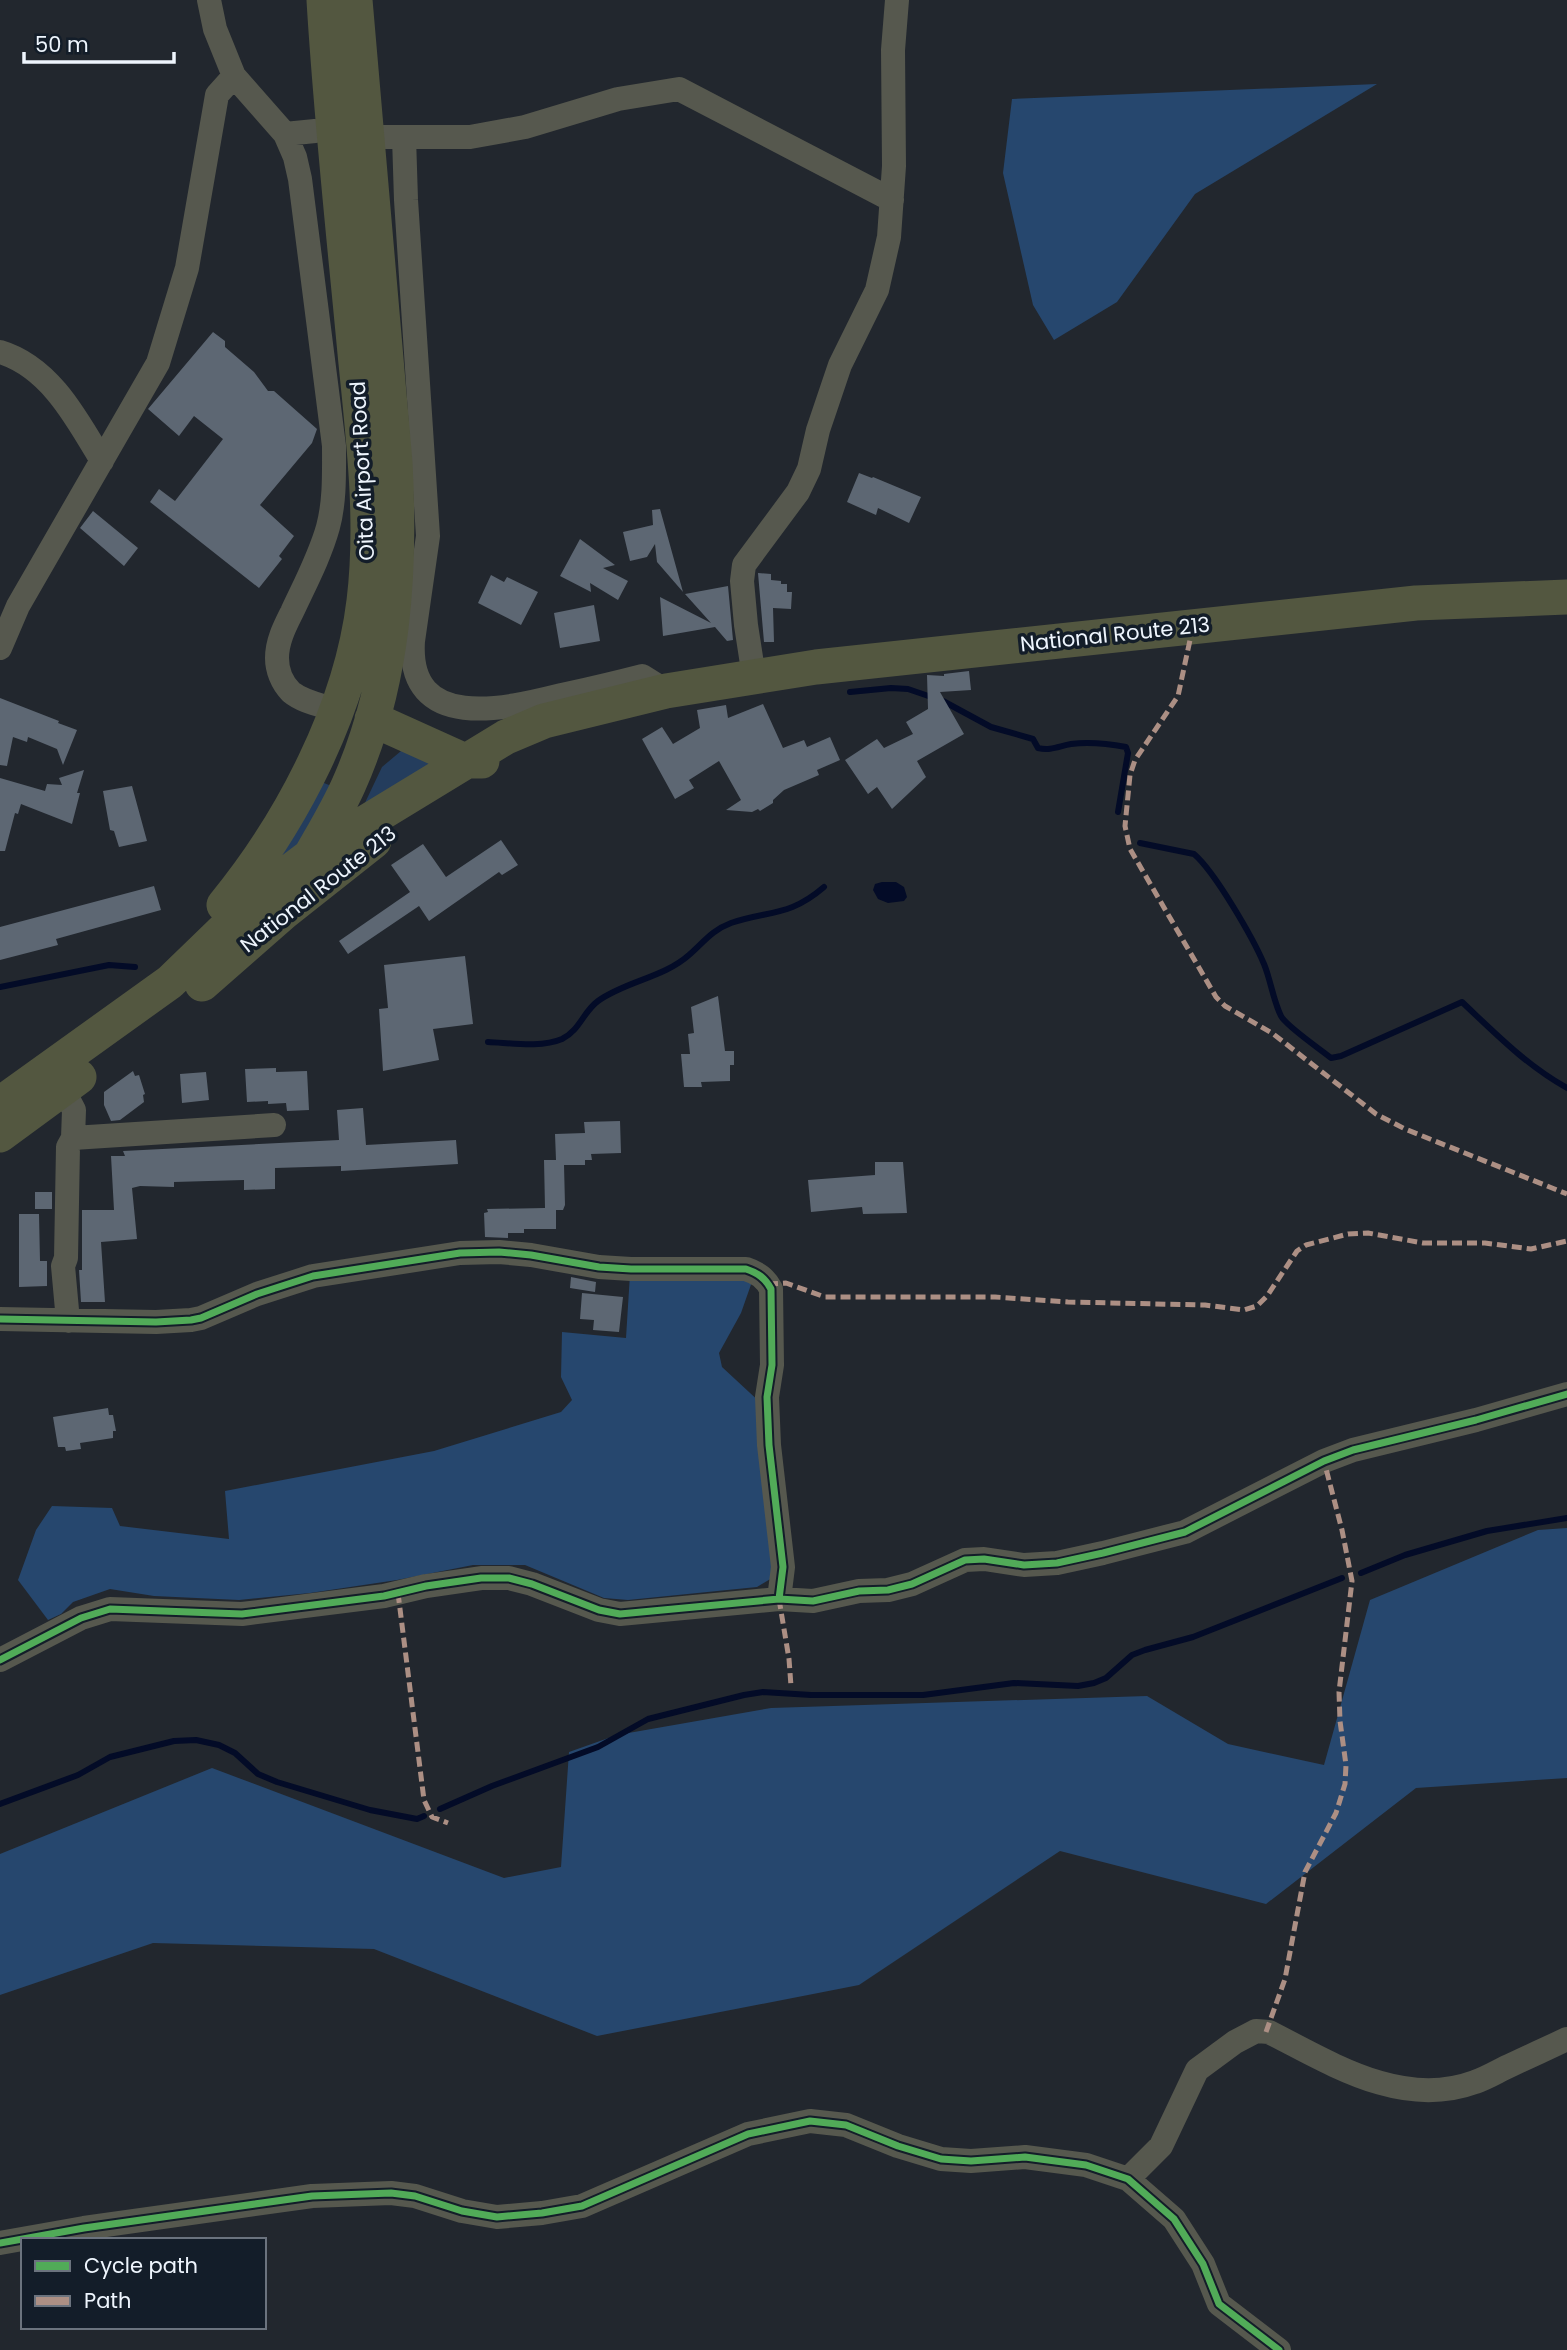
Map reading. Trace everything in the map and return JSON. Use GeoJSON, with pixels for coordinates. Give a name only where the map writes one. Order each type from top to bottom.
{"type":"FeatureCollection","features":[{"type":"Feature","properties":{"kind":"highway","name":"Oita Airport Road"},"geometry":{"type":"LineString","coordinates":[[71,1053],[172,963],[253,870],[311,769],[350,670],[364,602],[368,513],[365,452],[324,0]]}},
{"type":"Feature","properties":{"kind":"highway","name":"Oita Airport Road"},"geometry":{"type":"LineString","coordinates":[[232,957],[284,898],[349,786],[372,719],[384,672],[395,598],[398,514],[355,0]]}},
{"type":"Feature","properties":{"kind":"highway","name":"National Route 213"},"geometry":{"type":"LineString","coordinates":[[0,1104],[170,982],[263,892],[309,857],[506,737],[552,719],[666,691],[830,666],[1416,603],[1567,597]]}},
{"type":"Feature","properties":{"kind":"highway","name":"National Route 213"},"geometry":{"type":"LineString","coordinates":[[0,1135],[166,1014],[283,913],[376,839],[523,750],[666,691]]}},
{"type":"Feature","properties":{"kind":"highway"},"geometry":{"type":"LineString","coordinates":[[336,710],[467,740],[506,737]]}},
{"type":"Feature","properties":{"kind":"highway"},"geometry":{"type":"LineString","coordinates":[[372,719],[466,761],[482,761],[521,740],[541,734],[563,732]]}},
{"type":"Feature","properties":{"kind":"street"},"geometry":{"type":"LineString","coordinates":[[209,0],[215,29],[234,76],[285,134],[300,178],[334,446],[334,476],[328,526],[318,555],[281,636],[277,659],[280,675],[292,693],[301,699],[336,710]]}},
{"type":"Feature","properties":{"kind":"street"},"geometry":{"type":"LineString","coordinates":[[754,677],[742,581],[744,565],[792,501],[809,469],[818,430],[840,365],[877,290],[889,237],[896,7]]}},
{"type":"Feature","properties":{"kind":"street"},"geometry":{"type":"LineString","coordinates":[[0,648],[18,606],[158,363],[187,268],[216,95],[234,76]]}},
{"type":"Feature","properties":{"kind":"street"},"geometry":{"type":"LineString","coordinates":[[666,691],[642,676],[513,706],[490,710],[467,709],[451,707],[438,700],[425,689],[416,675],[412,659],[413,642],[428,536],[407,212],[393,137],[470,137],[511,130],[618,99],[679,89],[892,201]]}},
{"type":"Feature","properties":{"kind":"street"},"geometry":{"type":"LineString","coordinates":[[285,134],[315,131]]}},
{"type":"Feature","properties":{"kind":"street"},"geometry":{"type":"LineString","coordinates":[[0,352],[14,356],[42,377],[72,411],[102,461]]}},
{"type":"Feature","properties":{"kind":"street"},"geometry":{"type":"LineString","coordinates":[[62,1089],[74,1110],[73,1138],[68,1147],[66,1258],[63,1266],[68,1321]]}},
{"type":"Feature","properties":{"kind":"street"},"geometry":{"type":"LineString","coordinates":[[73,1138],[274,1125]]}},
{"type":"Feature","properties":{"kind":"street"},"geometry":{"type":"LineString","coordinates":[[0,1319],[156,1322],[191,1320],[313,1276],[460,1254],[499,1252],[599,1267],[631,1269],[730,1269],[755,1272],[766,1279],[771,1289],[772,1365],[766,1397],[783,1567],[779,1599]]}},
{"type":"Feature","properties":{"kind":"street"},"geometry":{"type":"LineString","coordinates":[[0,1660],[82,1618],[110,1609],[242,1614],[384,1596],[426,1586],[481,1578],[509,1578],[599,1610],[620,1614],[779,1599],[813,1601],[859,1591],[888,1590],[912,1584],[965,1560],[984,1559],[1024,1565],[1057,1563],[1185,1532],[1324,1461],[1353,1450],[1476,1420],[1567,1394]]}},
{"type":"Feature","properties":{"kind":"street"},"geometry":{"type":"LineString","coordinates":[[1128,2179],[1161,2146],[1197,2070],[1235,2042],[1256,2031],[1269,2032],[1374,2082],[1401,2089],[1432,2091],[1476,2082],[1567,2039]]}},
{"type":"Feature","properties":{"kind":"street"},"geometry":{"type":"LineString","coordinates":[[32,2238],[84,2228],[312,2196],[391,2193],[415,2196],[462,2211],[497,2217],[542,2213],[582,2206],[748,2134],[810,2122],[846,2125],[898,2146],[941,2159],[971,2161],[1025,2157],[1086,2165],[1128,2179],[1174,2219],[1203,2264],[1219,2304],[1279,2350]]}},
{"type":"Feature","properties":{"kind":"street"},"geometry":{"type":"LineString","coordinates":[[0,2244],[21,2240]]}},
{"type":"Feature","properties":{"kind":"shaded area"},"geometry":{"type":"Polygon","coordinates":[[[1377,84],[1195,194],[1117,302],[1054,340],[1033,305],[1003,173],[1012,99],[1377,84]]]}},
{"type":"Feature","properties":{"kind":"shaded area"},"geometry":{"type":"Polygon","coordinates":[[[407,746],[439,761],[363,807],[382,767],[407,746]]]}},
{"type":"Feature","properties":{"kind":"shaded area"},"geometry":{"type":"Polygon","coordinates":[[[319,781],[334,787],[296,857],[268,867],[319,781]]]}},
{"type":"Feature","properties":{"kind":"shaded area"},"geometry":{"type":"Polygon","coordinates":[[[896,882],[904,887],[907,897],[904,901],[888,903],[878,899],[873,890],[875,884],[896,882]]]}},
{"type":"Feature","properties":{"kind":"shaded area"},"geometry":{"type":"Polygon","coordinates":[[[630,1274],[754,1276],[741,1313],[719,1353],[722,1367],[763,1405],[777,1575],[757,1587],[628,1600],[604,1598],[525,1565],[473,1565],[397,1580],[239,1600],[154,1596],[110,1589],[73,1602],[61,1614],[48,1620],[18,1580],[36,1530],[52,1506],[112,1508],[120,1526],[229,1539],[225,1491],[434,1451],[561,1412],[572,1400],[561,1377],[562,1332],[626,1338],[630,1274]]]}},
{"type":"Feature","properties":{"kind":"shaded area"},"geometry":{"type":"Polygon","coordinates":[[[1567,1528],[1567,1778],[1416,1788],[1266,1904],[1060,1851],[859,1985],[597,2036],[374,1949],[153,1943],[0,1995],[0,1854],[212,1768],[504,1878],[561,1867],[569,1752],[617,1735],[771,1708],[1147,1696],[1228,1744],[1324,1765],[1370,1600],[1538,1530],[1567,1528]]]}},
{"type":"Feature","properties":{"kind":"building"},"geometry":{"type":"Polygon","coordinates":[[[213,332],[225,341],[225,347],[254,372],[268,391],[274,391],[317,429],[312,443],[260,505],[294,536],[279,556],[282,559],[259,588],[150,502],[159,489],[175,501],[223,439],[194,416],[179,436],[148,409],[213,332]]]}},
{"type":"Feature","properties":{"kind":"building"},"geometry":{"type":"Polygon","coordinates":[[[859,473],[921,497],[909,523],[878,508],[876,515],[847,502],[859,473]]]}},
{"type":"Feature","properties":{"kind":"building"},"geometry":{"type":"Polygon","coordinates":[[[660,509],[683,592],[657,562],[655,544],[647,557],[630,561],[623,532],[653,525],[652,510],[660,509]]]}},
{"type":"Feature","properties":{"kind":"building"},"geometry":{"type":"Polygon","coordinates":[[[93,511],[138,548],[124,566],[80,528],[93,511]]]}},
{"type":"Feature","properties":{"kind":"building"},"geometry":{"type":"Polygon","coordinates":[[[580,539],[615,565],[603,568],[628,581],[618,600],[590,583],[591,592],[560,576],[580,539]]]}},
{"type":"Feature","properties":{"kind":"building"},"geometry":{"type":"Polygon","coordinates":[[[758,573],[771,574],[771,580],[787,584],[787,592],[792,592],[791,609],[773,608],[774,642],[764,642],[758,573]]]}},
{"type":"Feature","properties":{"kind":"building"},"geometry":{"type":"Polygon","coordinates":[[[491,575],[504,582],[507,577],[538,592],[521,625],[478,603],[491,575]]]}},
{"type":"Feature","properties":{"kind":"building"},"geometry":{"type":"Polygon","coordinates":[[[728,586],[733,640],[727,641],[715,627],[663,636],[660,597],[711,623],[685,594],[728,586]]]}},
{"type":"Feature","properties":{"kind":"building"},"geometry":{"type":"Polygon","coordinates":[[[594,605],[600,641],[560,648],[554,613],[594,605]]]}},
{"type":"Feature","properties":{"kind":"building"},"geometry":{"type":"Polygon","coordinates":[[[969,671],[971,690],[940,692],[964,734],[917,761],[926,777],[892,809],[877,787],[868,794],[845,760],[877,739],[884,748],[913,734],[906,722],[928,709],[927,675],[944,676],[969,671]]]}},
{"type":"Feature","properties":{"kind":"building"},"geometry":{"type":"Polygon","coordinates":[[[0,698],[77,730],[63,765],[57,749],[28,737],[27,742],[13,737],[7,766],[0,765],[0,698]]]}},
{"type":"Feature","properties":{"kind":"building"},"geometry":{"type":"Polygon","coordinates":[[[763,704],[783,748],[804,740],[807,747],[830,737],[840,760],[817,770],[819,775],[784,790],[773,803],[760,811],[726,810],[741,800],[719,761],[689,780],[694,788],[675,799],[642,739],[662,727],[673,744],[700,728],[697,710],[726,705],[728,718],[763,704]]]}},
{"type":"Feature","properties":{"kind":"building"},"geometry":{"type":"Polygon","coordinates":[[[84,770],[72,824],[21,804],[18,814],[15,813],[5,851],[0,851],[0,778],[45,791],[47,784],[62,785],[59,778],[84,770]]]}},
{"type":"Feature","properties":{"kind":"building"},"geometry":{"type":"Polygon","coordinates":[[[132,786],[147,841],[119,847],[114,831],[110,830],[103,791],[132,786]]]}},
{"type":"Feature","properties":{"kind":"building"},"geometry":{"type":"Polygon","coordinates":[[[501,840],[518,865],[502,875],[499,872],[429,921],[419,906],[348,954],[339,941],[410,892],[391,865],[423,844],[446,877],[501,840]]]}},
{"type":"Feature","properties":{"kind":"building"},"geometry":{"type":"Polygon","coordinates":[[[154,886],[161,910],[56,939],[58,945],[0,960],[0,927],[154,886]]]}},
{"type":"Feature","properties":{"kind":"building"},"geometry":{"type":"Polygon","coordinates":[[[465,956],[473,1024],[433,1029],[439,1060],[383,1071],[379,1009],[388,1008],[384,965],[465,956]]]}},
{"type":"Feature","properties":{"kind":"building"},"geometry":{"type":"Polygon","coordinates":[[[718,996],[725,1051],[734,1051],[734,1065],[730,1065],[730,1081],[701,1082],[702,1087],[684,1087],[681,1054],[690,1054],[688,1034],[694,1033],[691,1007],[718,996]]]}},
{"type":"Feature","properties":{"kind":"building"},"geometry":{"type":"Polygon","coordinates":[[[276,1068],[276,1072],[307,1071],[309,1110],[287,1111],[286,1103],[247,1102],[245,1069],[276,1068]]]}},
{"type":"Feature","properties":{"kind":"building"},"geometry":{"type":"Polygon","coordinates":[[[133,1071],[135,1076],[139,1075],[145,1094],[144,1102],[120,1120],[111,1121],[104,1105],[104,1092],[133,1071]]]}},
{"type":"Feature","properties":{"kind":"building"},"geometry":{"type":"Polygon","coordinates":[[[206,1072],[209,1100],[182,1103],[180,1074],[206,1072]]]}},
{"type":"Feature","properties":{"kind":"building"},"geometry":{"type":"Polygon","coordinates":[[[363,1108],[366,1145],[456,1140],[458,1164],[341,1171],[341,1166],[275,1168],[275,1189],[244,1190],[244,1180],[174,1182],[174,1187],[132,1188],[137,1239],[101,1242],[105,1302],[81,1302],[79,1270],[82,1270],[82,1210],[114,1210],[111,1156],[125,1156],[123,1151],[339,1140],[337,1110],[363,1108]]]}},
{"type":"Feature","properties":{"kind":"building"},"geometry":{"type":"Polygon","coordinates":[[[620,1121],[621,1153],[591,1154],[592,1160],[585,1160],[585,1165],[564,1165],[565,1205],[563,1210],[556,1210],[556,1229],[524,1229],[524,1233],[508,1233],[508,1238],[485,1237],[484,1213],[488,1212],[487,1209],[545,1208],[544,1160],[556,1160],[555,1134],[585,1133],[584,1122],[620,1121]]]}},
{"type":"Feature","properties":{"kind":"building"},"geometry":{"type":"Polygon","coordinates":[[[875,1162],[903,1162],[907,1213],[863,1214],[862,1207],[811,1212],[808,1180],[875,1175],[875,1162]]]}},
{"type":"Feature","properties":{"kind":"building"},"geometry":{"type":"Polygon","coordinates":[[[35,1192],[52,1192],[52,1209],[35,1209],[35,1192]]]}},
{"type":"Feature","properties":{"kind":"building"},"geometry":{"type":"Polygon","coordinates":[[[19,1214],[39,1214],[40,1261],[47,1261],[47,1286],[19,1287],[19,1214]]]}},
{"type":"Feature","properties":{"kind":"building"},"geometry":{"type":"Polygon","coordinates":[[[571,1277],[596,1282],[595,1292],[570,1288],[571,1277]]]}},
{"type":"Feature","properties":{"kind":"building"},"geometry":{"type":"Polygon","coordinates":[[[582,1293],[623,1297],[619,1332],[593,1330],[594,1320],[580,1319],[582,1293]]]}},
{"type":"Feature","properties":{"kind":"building"},"geometry":{"type":"Polygon","coordinates":[[[108,1408],[109,1415],[113,1415],[116,1431],[113,1431],[113,1438],[80,1443],[81,1449],[66,1451],[65,1447],[58,1447],[53,1417],[108,1408]]]}},
{"type":"Feature","properties":{"kind":"waterway"},"geometry":{"type":"LineString","coordinates":[[850,692],[908,689],[943,701],[991,727],[1033,739],[1038,748],[1043,749],[1084,743],[1126,747],[1128,753],[1118,812]]}},
{"type":"Feature","properties":{"kind":"waterway"},"geometry":{"type":"LineString","coordinates":[[1140,843],[1194,854],[1203,863],[1233,906],[1259,953],[1281,1016],[1331,1058],[1462,1002],[1525,1059],[1567,1088]]}},
{"type":"Feature","properties":{"kind":"waterway"},"geometry":{"type":"LineString","coordinates":[[488,1042],[535,1044],[562,1039],[573,1031],[598,1001],[679,963],[718,929],[789,908],[812,897],[824,887]]}},
{"type":"Feature","properties":{"kind":"waterway"},"geometry":{"type":"LineString","coordinates":[[0,987],[109,965],[135,967]]}},
{"type":"Feature","properties":{"kind":"waterway"},"geometry":{"type":"LineString","coordinates":[[1361,1573],[1405,1555],[1487,1531],[1567,1518]]}},
{"type":"Feature","properties":{"kind":"waterway"},"geometry":{"type":"LineString","coordinates":[[440,1809],[492,1786],[598,1747],[648,1719],[744,1695],[763,1692],[923,1695],[1014,1683],[1078,1686],[1094,1683],[1106,1678],[1132,1655],[1193,1637],[1342,1578]]}},
{"type":"Feature","properties":{"kind":"waterway"},"geometry":{"type":"LineString","coordinates":[[0,1804],[78,1775],[110,1757],[174,1741],[196,1740],[219,1745],[235,1753],[258,1774],[277,1782],[370,1810],[417,1819],[424,1816]]}},
{"type":"Feature","properties":{"kind":"marked path"},"geometry":{"type":"LineString","coordinates":[[1193,626],[1178,696],[1135,760],[1130,775],[1125,826],[1130,849],[1216,997],[1225,1006],[1272,1033],[1376,1114],[1405,1129],[1567,1194]]}},
{"type":"Feature","properties":{"kind":"marked path"},"geometry":{"type":"LineString","coordinates":[[768,1284],[786,1283],[825,1297],[995,1297],[1068,1302],[1205,1305],[1244,1310],[1257,1306],[1267,1296],[1297,1251],[1306,1245],[1348,1234],[1368,1233],[1423,1243],[1485,1243],[1531,1249],[1567,1241]]}},
{"type":"Feature","properties":{"kind":"marked path"},"geometry":{"type":"LineString","coordinates":[[1266,2032],[1285,1979],[1305,1872],[1336,1813],[1345,1784],[1346,1765],[1339,1692],[1352,1581],[1324,1461]]}},
{"type":"Feature","properties":{"kind":"marked path"},"geometry":{"type":"LineString","coordinates":[[398,1593],[424,1800],[432,1817],[448,1823]]}},
{"type":"Feature","properties":{"kind":"marked path"},"geometry":{"type":"LineString","coordinates":[[779,1599],[791,1686]]}},
{"type":"Feature","properties":{"kind":"cycle path"},"geometry":{"type":"LineString","coordinates":[[0,1319],[156,1322],[191,1320],[313,1276],[460,1253],[499,1252],[599,1267],[631,1269],[746,1269],[761,1276],[771,1289],[772,1365],[767,1397],[769,1445],[783,1567],[779,1599]]}},
{"type":"Feature","properties":{"kind":"cycle path"},"geometry":{"type":"LineString","coordinates":[[0,1660],[81,1618],[110,1609],[242,1614],[384,1596],[426,1586],[481,1578],[509,1578],[599,1610],[620,1614],[779,1599],[813,1601],[859,1591],[888,1590],[912,1584],[965,1560],[984,1559],[1024,1565],[1057,1563],[1185,1532],[1324,1461],[1353,1450],[1476,1420],[1567,1394]]}},
{"type":"Feature","properties":{"kind":"cycle path"},"geometry":{"type":"LineString","coordinates":[[28,2238],[312,2196],[391,2193],[415,2196],[462,2211],[497,2217],[542,2213],[582,2206],[748,2134],[810,2121],[846,2125],[898,2146],[941,2159],[971,2161],[1025,2157],[1086,2165],[1128,2179],[1174,2219],[1203,2264],[1219,2304],[1279,2350]]}},
{"type":"Feature","properties":{"kind":"cycle path"},"geometry":{"type":"LineString","coordinates":[[0,2243],[21,2239]]}}]}
